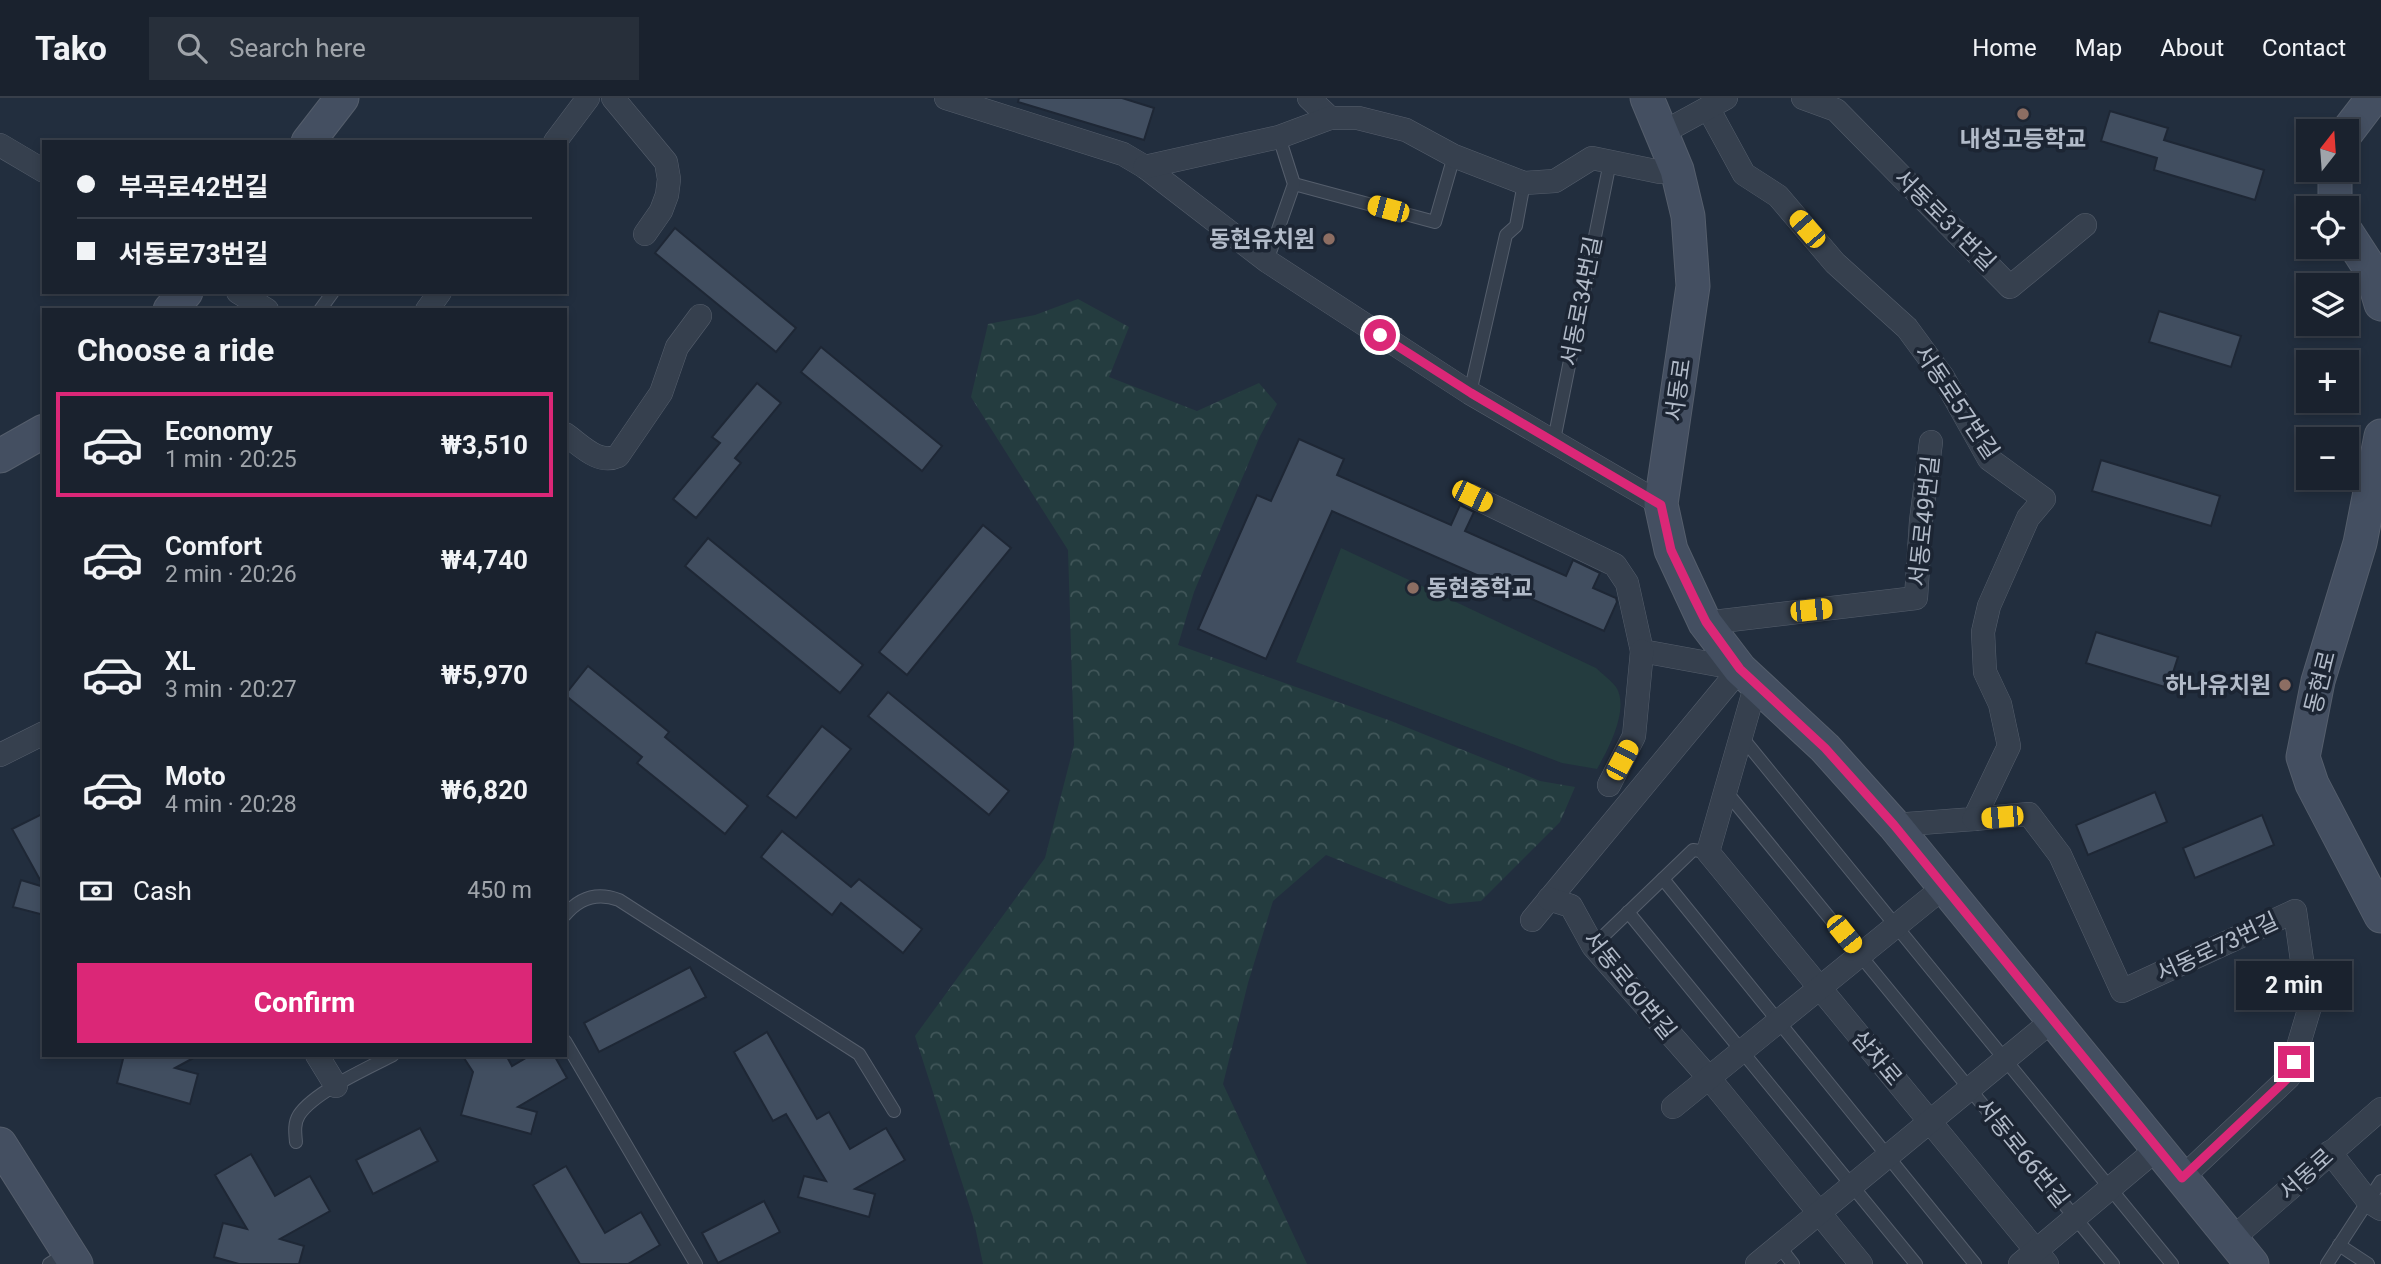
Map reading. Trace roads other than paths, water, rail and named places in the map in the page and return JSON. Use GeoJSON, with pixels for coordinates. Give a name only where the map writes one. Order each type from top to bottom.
{"type":"FeatureCollection","features":[{"type":"Feature","properties":{"kind":"street"},"geometry":{"type":"LineString","coordinates":[[310,140],[342,98]]}},
{"type":"Feature","properties":{"kind":"street"},"geometry":{"type":"LineString","coordinates":[[556,140],[588,98]]}},
{"type":"Feature","properties":{"kind":"street"},"geometry":{"type":"LineString","coordinates":[[613,98],[666,162],[667,195],[661,211],[645,234]]}},
{"type":"Feature","properties":{"kind":"street"},"geometry":{"type":"LineString","coordinates":[[946,98],[1123,154],[1145,167],[1267,261],[1471,393],[1661,505]]}},
{"type":"Feature","properties":{"kind":"street"},"geometry":{"type":"LineString","coordinates":[[1309,98],[1331,118]]}},
{"type":"Feature","properties":{"kind":"street","name":"서동로"},"geometry":{"type":"LineString","coordinates":[[1647,98],[1678,170],[1688,216],[1693,286],[1661,505],[1671,550],[1706,622],[1748,676],[1825,748],[1894,825],[2242,1252],[2330,1152],[2381,1109]]}},
{"type":"Feature","properties":{"kind":"street","name":"서동로31번길"},"geometry":{"type":"LineString","coordinates":[[1803,98],[1836,110],[2010,286],[2084,225]]}},
{"type":"Feature","properties":{"kind":"street"},"geometry":{"type":"LineString","coordinates":[[2357,119],[2373,98]]}},
{"type":"Feature","properties":{"kind":"street"},"geometry":{"type":"LineString","coordinates":[[1662,133],[1717,103]]}},
{"type":"Feature","properties":{"kind":"street","name":"서동로57번길"},"geometry":{"type":"LineString","coordinates":[[1717,103],[1744,174],[1778,196],[1835,263],[1907,328],[1943,377],[1989,458],[2044,499],[2028,518],[1989,606],[1983,632],[1985,672],[2000,704],[2009,746],[1974,819]]}},
{"type":"Feature","properties":{"kind":"street"},"geometry":{"type":"LineString","coordinates":[[1145,167],[1279,136],[1331,118],[1358,118],[1406,130],[1454,156],[1524,183],[1555,181],[1591,158],[1660,172],[1678,170]]}},
{"type":"Feature","properties":{"kind":"street"},"geometry":{"type":"LineString","coordinates":[[0,145],[42,170]]}},
{"type":"Feature","properties":{"kind":"street"},"geometry":{"type":"LineString","coordinates":[[2359,233],[2381,245]]}},
{"type":"Feature","properties":{"kind":"street"},"geometry":{"type":"LineString","coordinates":[[2359,250],[2371,270],[2381,304]]}},
{"type":"Feature","properties":{"kind":"street"},"geometry":{"type":"LineString","coordinates":[[172,308],[184,294]]}},
{"type":"Feature","properties":{"kind":"street"},"geometry":{"type":"LineString","coordinates":[[241,294],[264,308]]}},
{"type":"Feature","properties":{"kind":"street"},"geometry":{"type":"LineString","coordinates":[[567,435],[598,457],[610,459],[618,456],[660,393],[677,347],[700,316]]}},
{"type":"Feature","properties":{"kind":"street"},"geometry":{"type":"LineString","coordinates":[[0,456],[42,432]]}},
{"type":"Feature","properties":{"kind":"street","name":"동현로"},"geometry":{"type":"LineString","coordinates":[[2377,894],[2312,784],[2303,757],[2318,681],[2360,543],[2381,436]]}},
{"type":"Feature","properties":{"kind":"street","name":"서동로49번길"},"geometry":{"type":"LineString","coordinates":[[1706,622],[1916,598],[1921,521],[1931,442]]}},
{"type":"Feature","properties":{"kind":"street"},"geometry":{"type":"LineString","coordinates":[[1472,496],[1615,565],[1627,583],[1642,651],[1634,736],[1609,785]]}},
{"type":"Feature","properties":{"kind":"street"},"geometry":{"type":"LineString","coordinates":[[1642,651],[1748,676]]}},
{"type":"Feature","properties":{"kind":"street"},"geometry":{"type":"LineString","coordinates":[[1708,852],[1740,734],[1748,676]]}},
{"type":"Feature","properties":{"kind":"street"},"geometry":{"type":"LineString","coordinates":[[1532,920],[1748,676]]}},
{"type":"Feature","properties":{"kind":"street"},"geometry":{"type":"LineString","coordinates":[[0,755],[42,734]]}},
{"type":"Feature","properties":{"kind":"street","name":"서동로73번길"},"geometry":{"type":"LineString","coordinates":[[1974,819],[2029,814],[2060,855],[2122,991],[2294,911],[2309,1010],[2289,1077],[2182,1178]]}},
{"type":"Feature","properties":{"kind":"street"},"geometry":{"type":"LineString","coordinates":[[1894,825],[1974,819]]}},
{"type":"Feature","properties":{"kind":"street","name":"삼차로"},"geometry":{"type":"LineString","coordinates":[[1708,852],[1930,1121],[2035,1260]]}},
{"type":"Feature","properties":{"kind":"street"},"geometry":{"type":"LineString","coordinates":[[1673,1107],[1944,887]]}},
{"type":"Feature","properties":{"kind":"street","name":"서동로60번길"},"geometry":{"type":"LineString","coordinates":[[1549,899],[1571,906],[1592,946],[1709,1078],[1819,1212]]}},
{"type":"Feature","properties":{"kind":"street","name":"서동로66번길"},"geometry":{"type":"LineString","coordinates":[[1757,1264],[1786,1255],[1819,1212],[2053,1020]]}},
{"type":"Feature","properties":{"kind":"street"},"geometry":{"type":"LineString","coordinates":[[318,1057],[336,1086]]}},
{"type":"Feature","properties":{"kind":"street"},"geometry":{"type":"LineString","coordinates":[[0,1144],[64,1260]]}},
{"type":"Feature","properties":{"kind":"street"},"geometry":{"type":"LineString","coordinates":[[2035,1260],[2075,1218],[2158,1149]]}},
{"type":"Feature","properties":{"kind":"street"},"geometry":{"type":"LineString","coordinates":[[2330,1152],[2374,1205]]}},
{"type":"Feature","properties":{"kind":"street"},"geometry":{"type":"LineString","coordinates":[[1819,1212],[1861,1264]]}},
{"type":"Feature","properties":{"kind":"lane"},"geometry":{"type":"LineString","coordinates":[[1267,261],[1294,184],[1279,136]]}},
{"type":"Feature","properties":{"kind":"lane"},"geometry":{"type":"LineString","coordinates":[[1294,184],[1435,222],[1454,156]]}},
{"type":"Feature","properties":{"kind":"lane","name":"서동로34번길"},"geometry":{"type":"LineString","coordinates":[[1554,440],[1610,162]]}},
{"type":"Feature","properties":{"kind":"lane"},"geometry":{"type":"LineString","coordinates":[[1471,393],[1506,235],[1516,226],[1524,183]]}},
{"type":"Feature","properties":{"kind":"lane"},"geometry":{"type":"LineString","coordinates":[[1740,734],[2005,1059]]}},
{"type":"Feature","properties":{"kind":"lane"},"geometry":{"type":"LineString","coordinates":[[1724,789],[1970,1088]]}},
{"type":"Feature","properties":{"kind":"lane"},"geometry":{"type":"LineString","coordinates":[[1592,946],[1693,850],[1708,852]]}},
{"type":"Feature","properties":{"kind":"lane"},"geometry":{"type":"LineString","coordinates":[[1663,878],[1975,1264]]}},
{"type":"Feature","properties":{"kind":"lane"},"geometry":{"type":"LineString","coordinates":[[567,913],[576,904],[595,895],[619,900],[859,1054],[894,1111]]}},
{"type":"Feature","properties":{"kind":"lane","name":"서동로60번길"},"geometry":{"type":"LineString","coordinates":[[1628,912],[1852,1186]]}},
{"type":"Feature","properties":{"kind":"lane"},"geometry":{"type":"LineString","coordinates":[[567,1044],[696,1264]]}},
{"type":"Feature","properties":{"kind":"lane"},"geometry":{"type":"LineString","coordinates":[[296,1142],[298,1116],[307,1106],[336,1086],[389,1057]]}},
{"type":"Feature","properties":{"kind":"lane","name":"서동로66번길"},"geometry":{"type":"LineString","coordinates":[[2005,1059],[2172,1264]]}},
{"type":"Feature","properties":{"kind":"lane","name":"서동로66번길"},"geometry":{"type":"LineString","coordinates":[[1970,1088],[2113,1264]]}},
{"type":"Feature","properties":{"kind":"lane"},"geometry":{"type":"LineString","coordinates":[[2327,1264],[2374,1205],[2381,1181]]}},
{"type":"Feature","properties":{"kind":"lane"},"geometry":{"type":"LineString","coordinates":[[1852,1186],[1916,1264]]}},
{"type":"Feature","properties":{"kind":"lane"},"geometry":{"type":"LineString","coordinates":[[2340,1245],[2368,1264]]}},
{"type":"Feature","properties":{"kind":"place","name":"내성고등학교"},"geometry":{"type":"Point","coordinates":[2023,114]}},
{"type":"Feature","properties":{"kind":"place","name":"동현유치원"},"geometry":{"type":"Point","coordinates":[1329,239]}},
{"type":"Feature","properties":{"kind":"place","name":"동현중학교"},"geometry":{"type":"Point","coordinates":[1413,588]}},
{"type":"Feature","properties":{"kind":"place","name":"하나유치원"},"geometry":{"type":"Point","coordinates":[2285,685]}}]}
